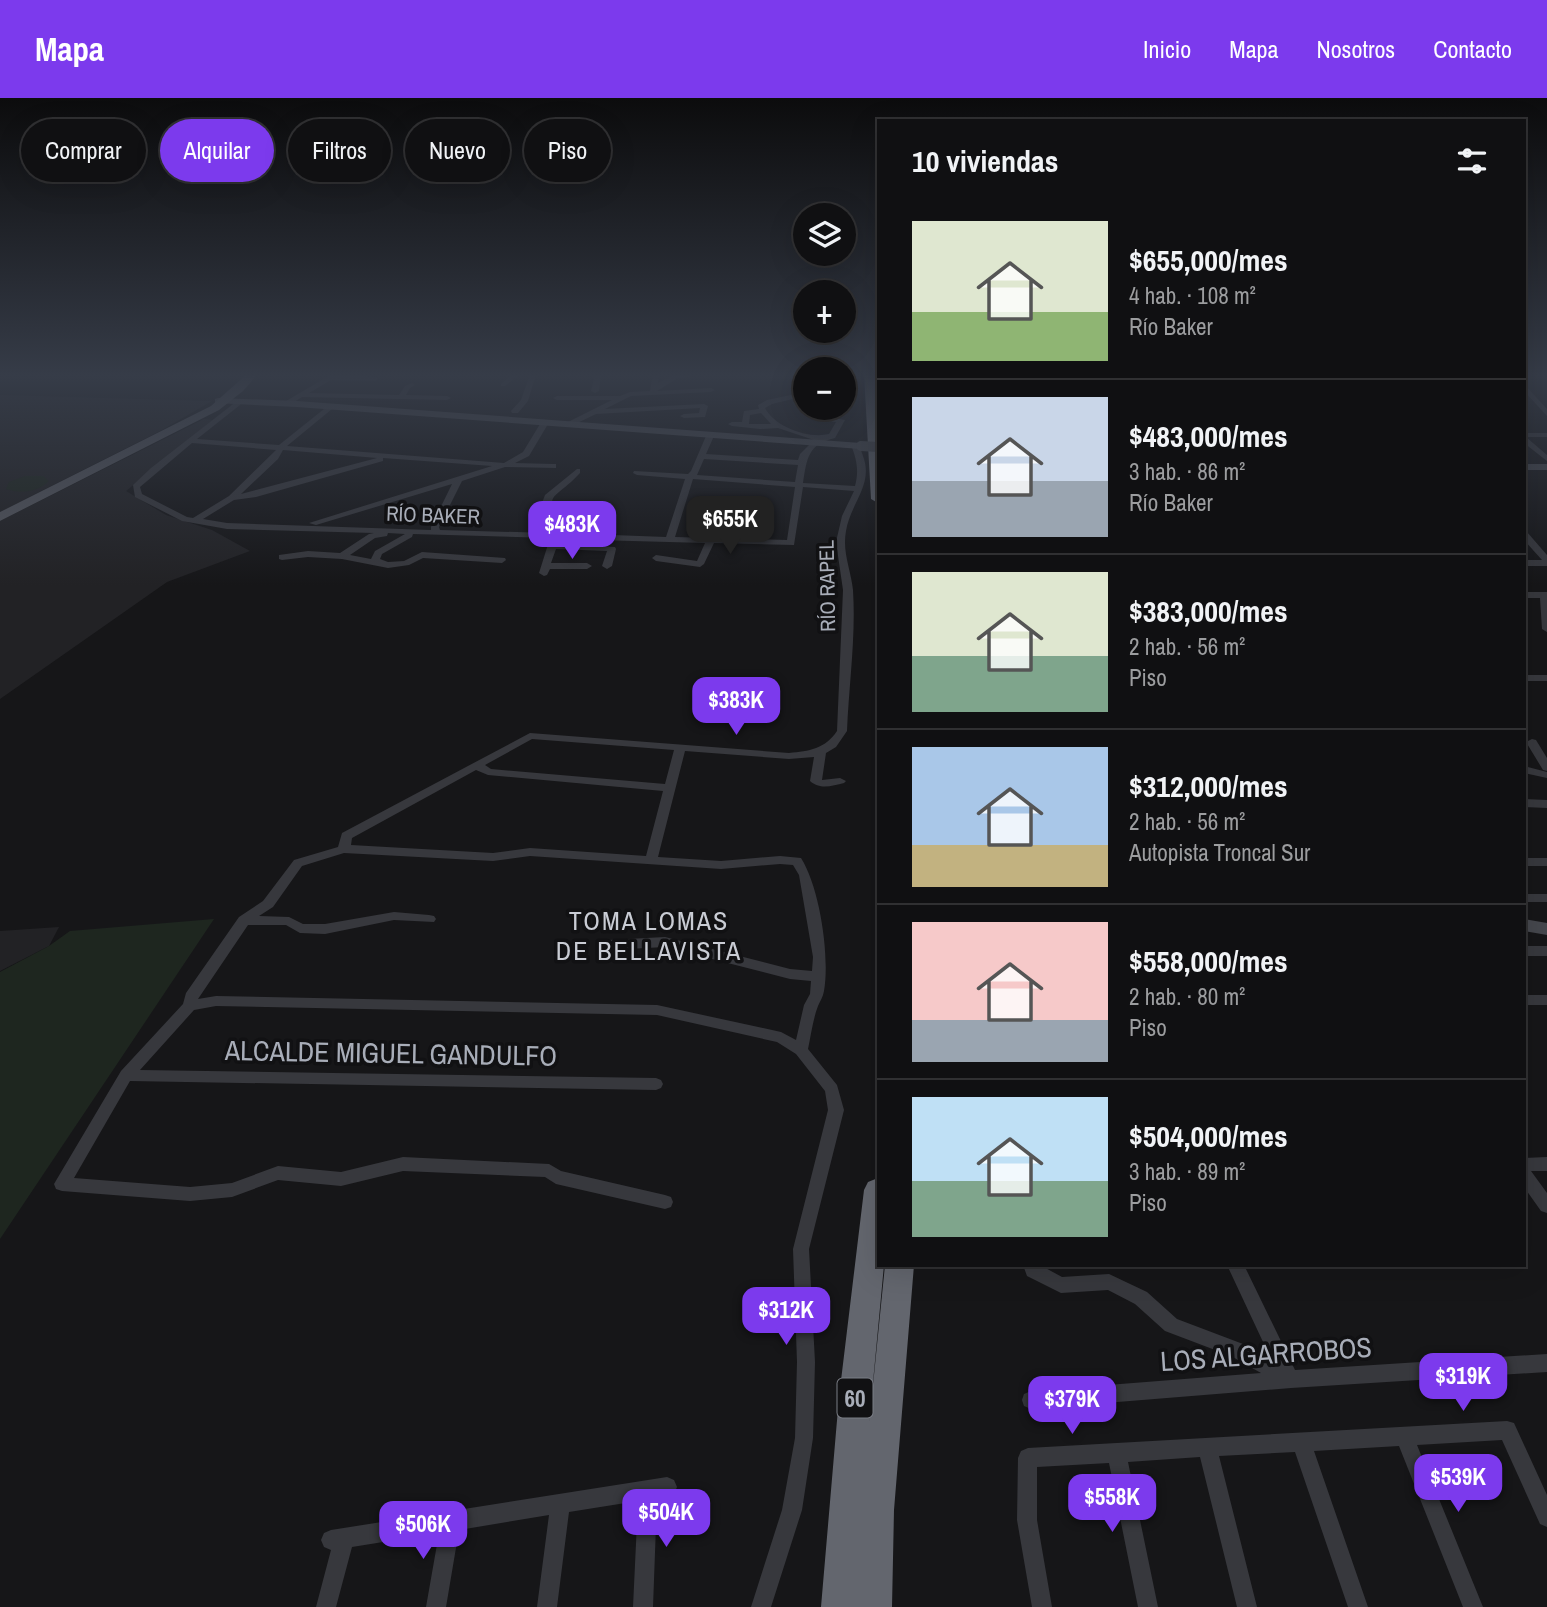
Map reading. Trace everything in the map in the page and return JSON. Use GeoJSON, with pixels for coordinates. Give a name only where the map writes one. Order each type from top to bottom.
{"type":"FeatureCollection","features":[{"type":"Feature","properties":{"kind":"highway"},"geometry":{"type":"LineString","coordinates":[[875,444],[877,483]]}},
{"type":"Feature","properties":{"kind":"highway","name":"60"},"geometry":{"type":"LineString","coordinates":[[839,1607],[855,1397],[877,1199]]}},
{"type":"Feature","properties":{"kind":"highway","name":"60"},"geometry":{"type":"LineString","coordinates":[[874,1607],[877,1510],[900,1267]]}},
{"type":"Feature","properties":{"kind":"main road"},"geometry":{"type":"LineString","coordinates":[[0,517],[143,444]]}},
{"type":"Feature","properties":{"kind":"main road"},"geometry":{"type":"LineString","coordinates":[[852,444],[877,447]]}},
{"type":"Feature","properties":{"kind":"main road"},"geometry":{"type":"LineString","coordinates":[[1526,467],[1547,467]]}},
{"type":"Feature","properties":{"kind":"street"},"geometry":{"type":"LineString","coordinates":[[141,481],[187,444]]}},
{"type":"Feature","properties":{"kind":"street"},"geometry":{"type":"LineString","coordinates":[[253,444],[505,466],[553,466]]}},
{"type":"Feature","properties":{"kind":"street"},"geometry":{"type":"LineString","coordinates":[[299,527],[505,466],[526,454],[532,444]]}},
{"type":"Feature","properties":{"kind":"street"},"geometry":{"type":"LineString","coordinates":[[670,538],[690,477],[695,472],[706,444]]}},
{"type":"Feature","properties":{"kind":"street"},"geometry":{"type":"LineString","coordinates":[[799,483],[803,456],[814,444]]}},
{"type":"Feature","properties":{"kind":"street"},"geometry":{"type":"LineString","coordinates":[[1532,444],[1547,459]]}},
{"type":"Feature","properties":{"kind":"street","name":"RÍO RAPEL"},"geometry":{"type":"LineString","coordinates":[[820,753],[836,743],[842,731],[848,591],[840,542],[848,511],[860,489],[863,469],[858,445]]}},
{"type":"Feature","properties":{"kind":"street"},"geometry":{"type":"LineString","coordinates":[[194,521],[232,498],[282,446]]}},
{"type":"Feature","properties":{"kind":"street"},"geometry":{"type":"LineString","coordinates":[[232,498],[253,495],[391,456]]}},
{"type":"Feature","properties":{"kind":"street"},"geometry":{"type":"LineString","coordinates":[[701,456],[802,463]]}},
{"type":"Feature","properties":{"kind":"street"},"geometry":{"type":"LineString","coordinates":[[577,471],[549,495],[546,503],[556,534],[545,569],[587,566]]}},
{"type":"Feature","properties":{"kind":"street"},"geometry":{"type":"LineString","coordinates":[[637,473],[860,489]]}},
{"type":"Feature","properties":{"kind":"street"},"geometry":{"type":"LineString","coordinates":[[436,531],[435,527],[458,480]]}},
{"type":"Feature","properties":{"kind":"street","name":"RÍO BAKER"},"geometry":{"type":"LineString","coordinates":[[141,481],[136,487],[138,495],[194,521],[227,526],[791,542],[799,483]]}},
{"type":"Feature","properties":{"kind":"street"},"geometry":{"type":"LineString","coordinates":[[342,556],[372,537],[426,533],[422,555]]}},
{"type":"Feature","properties":{"kind":"street"},"geometry":{"type":"LineString","coordinates":[[379,563],[374,560],[378,553],[409,534]]}},
{"type":"Feature","properties":{"kind":"street"},"geometry":{"type":"LineString","coordinates":[[474,559],[479,534]]}},
{"type":"Feature","properties":{"kind":"street"},"geometry":{"type":"LineString","coordinates":[[1526,536],[1547,562]]}},
{"type":"Feature","properties":{"kind":"street"},"geometry":{"type":"LineString","coordinates":[[656,558],[699,564],[711,540]]}},
{"type":"Feature","properties":{"kind":"street"},"geometry":{"type":"LineString","coordinates":[[551,546],[612,549],[607,566]]}},
{"type":"Feature","properties":{"kind":"street"},"geometry":{"type":"LineString","coordinates":[[282,557],[308,554],[342,556],[379,563],[406,563],[422,555],[502,560]]}},
{"type":"Feature","properties":{"kind":"street"},"geometry":{"type":"LineString","coordinates":[[1526,563],[1547,562]]}},
{"type":"Feature","properties":{"kind":"street"},"geometry":{"type":"LineString","coordinates":[[1526,595],[1546,595],[1547,629]]}},
{"type":"Feature","properties":{"kind":"street"},"geometry":{"type":"LineString","coordinates":[[1526,678],[1547,678]]}},
{"type":"Feature","properties":{"kind":"street"},"geometry":{"type":"LineString","coordinates":[[344,849],[346,836],[530,736],[789,756],[820,753],[816,781],[822,784],[840,781]]}},
{"type":"Feature","properties":{"kind":"street"},"geometry":{"type":"LineString","coordinates":[[1532,742],[1547,768]]}},
{"type":"Feature","properties":{"kind":"street"},"geometry":{"type":"LineString","coordinates":[[651,860],[680,749]]}},
{"type":"Feature","properties":{"kind":"street"},"geometry":{"type":"LineString","coordinates":[[476,765],[488,772],[670,788]]}},
{"type":"Feature","properties":{"kind":"street"},"geometry":{"type":"LineString","coordinates":[[1526,769],[1547,774]]}},
{"type":"Feature","properties":{"kind":"street"},"geometry":{"type":"LineString","coordinates":[[1526,803],[1547,804]]}},
{"type":"Feature","properties":{"kind":"street"},"geometry":{"type":"LineString","coordinates":[[190,1006],[191,997],[244,920],[268,904],[298,863],[344,849],[493,857],[530,852],[721,865],[797,861],[805,875],[812,906],[820,977],[801,1050]]}},
{"type":"Feature","properties":{"kind":"street"},"geometry":{"type":"LineString","coordinates":[[1526,862],[1547,862]]}},
{"type":"Feature","properties":{"kind":"street"},"geometry":{"type":"LineString","coordinates":[[1526,898],[1547,898]]}},
{"type":"Feature","properties":{"kind":"street"},"geometry":{"type":"LineString","coordinates":[[268,904],[300,928],[326,929],[394,916],[429,919]]}},
{"type":"Feature","properties":{"kind":"street"},"geometry":{"type":"LineString","coordinates":[[244,920],[289,921]]}},
{"type":"Feature","properties":{"kind":"street"},"geometry":{"type":"LineString","coordinates":[[609,945],[665,942],[790,974],[820,977]]}},
{"type":"Feature","properties":{"kind":"street"},"geometry":{"type":"LineString","coordinates":[[1526,951],[1547,951]]}},
{"type":"Feature","properties":{"kind":"street"},"geometry":{"type":"LineString","coordinates":[[1526,1000],[1547,1000]]}},
{"type":"Feature","properties":{"kind":"street"},"geometry":{"type":"LineString","coordinates":[[665,1202],[556,1177],[549,1171],[439,1165],[403,1164],[341,1180],[278,1173],[232,1190],[190,1194],[62,1184],[126,1075],[190,1006],[216,1001],[657,1010],[781,1037],[801,1050],[832,1089],[836,1110],[802,1249],[806,1362],[804,1438],[792,1510],[761,1607]]}},
{"type":"Feature","properties":{"kind":"street","name":"ALCALDE MIGUEL GANDULFO"},"geometry":{"type":"LineString","coordinates":[[126,1075],[656,1084]]}},
{"type":"Feature","properties":{"kind":"street"},"geometry":{"type":"LineString","coordinates":[[1526,1165],[1547,1164]]}},
{"type":"Feature","properties":{"kind":"street"},"geometry":{"type":"LineString","coordinates":[[1526,1177],[1547,1206]]}},
{"type":"Feature","properties":{"kind":"street"},"geometry":{"type":"LineString","coordinates":[[1032,1267],[1034,1271],[1061,1285],[1109,1282],[1141,1298],[1171,1325],[1237,1350],[1291,1379]]}},
{"type":"Feature","properties":{"kind":"street"},"geometry":{"type":"LineString","coordinates":[[1237,1267],[1291,1379]]}},
{"type":"Feature","properties":{"kind":"street","name":"LOS ALGARROBOS"},"geometry":{"type":"LineString","coordinates":[[1031,1400],[1291,1379],[1547,1363]]}},
{"type":"Feature","properties":{"kind":"street"},"geometry":{"type":"LineString","coordinates":[[1042,1607],[1027,1520],[1028,1458],[1507,1430],[1547,1517]]}},
{"type":"Feature","properties":{"kind":"street"},"geometry":{"type":"LineString","coordinates":[[1405,1437],[1473,1607]]}},
{"type":"Feature","properties":{"kind":"street"},"geometry":{"type":"LineString","coordinates":[[1301,1442],[1358,1607]]}},
{"type":"Feature","properties":{"kind":"street"},"geometry":{"type":"LineString","coordinates":[[1207,1448],[1247,1607]]}},
{"type":"Feature","properties":{"kind":"street"},"geometry":{"type":"LineString","coordinates":[[1117,1453],[1148,1607]]}},
{"type":"Feature","properties":{"kind":"street"},"geometry":{"type":"LineString","coordinates":[[326,1607],[338,1540],[658,1488],[643,1607]]}},
{"type":"Feature","properties":{"kind":"street"},"geometry":{"type":"LineString","coordinates":[[547,1607],[560,1503]]}},
{"type":"Feature","properties":{"kind":"street"},"geometry":{"type":"LineString","coordinates":[[436,1607],[451,1521]]}},
{"type":"Feature","properties":{"kind":"shaded area"},"geometry":{"type":"Polygon","coordinates":[[[0,444],[134,444],[0,512],[0,444]]]}},
{"type":"Feature","properties":{"kind":"shaded area"},"geometry":{"type":"Polygon","coordinates":[[[153,444],[183,444],[126,491],[166,515],[212,530],[250,551],[167,582],[0,699],[0,521],[153,444]]]}},
{"type":"Feature","properties":{"kind":"shaded area"},"geometry":{"type":"Polygon","coordinates":[[[25,476],[43,476],[49,481],[40,488],[29,491],[6,489],[9,482],[25,476]]]}},
{"type":"Feature","properties":{"kind":"shaded area"},"geometry":{"type":"Polygon","coordinates":[[[214,919],[0,1239],[0,972],[49,946],[70,931],[214,919]]]}},
{"type":"Feature","properties":{"kind":"shaded area"},"geometry":{"type":"Polygon","coordinates":[[[59,927],[49,946],[0,971],[0,931],[59,927]]]}},
{"type":"Feature","properties":{"kind":"district","name":"TOMA LOMAS DE BELLAVISTA"},"geometry":{"type":"Point","coordinates":[649,935]}}]}
